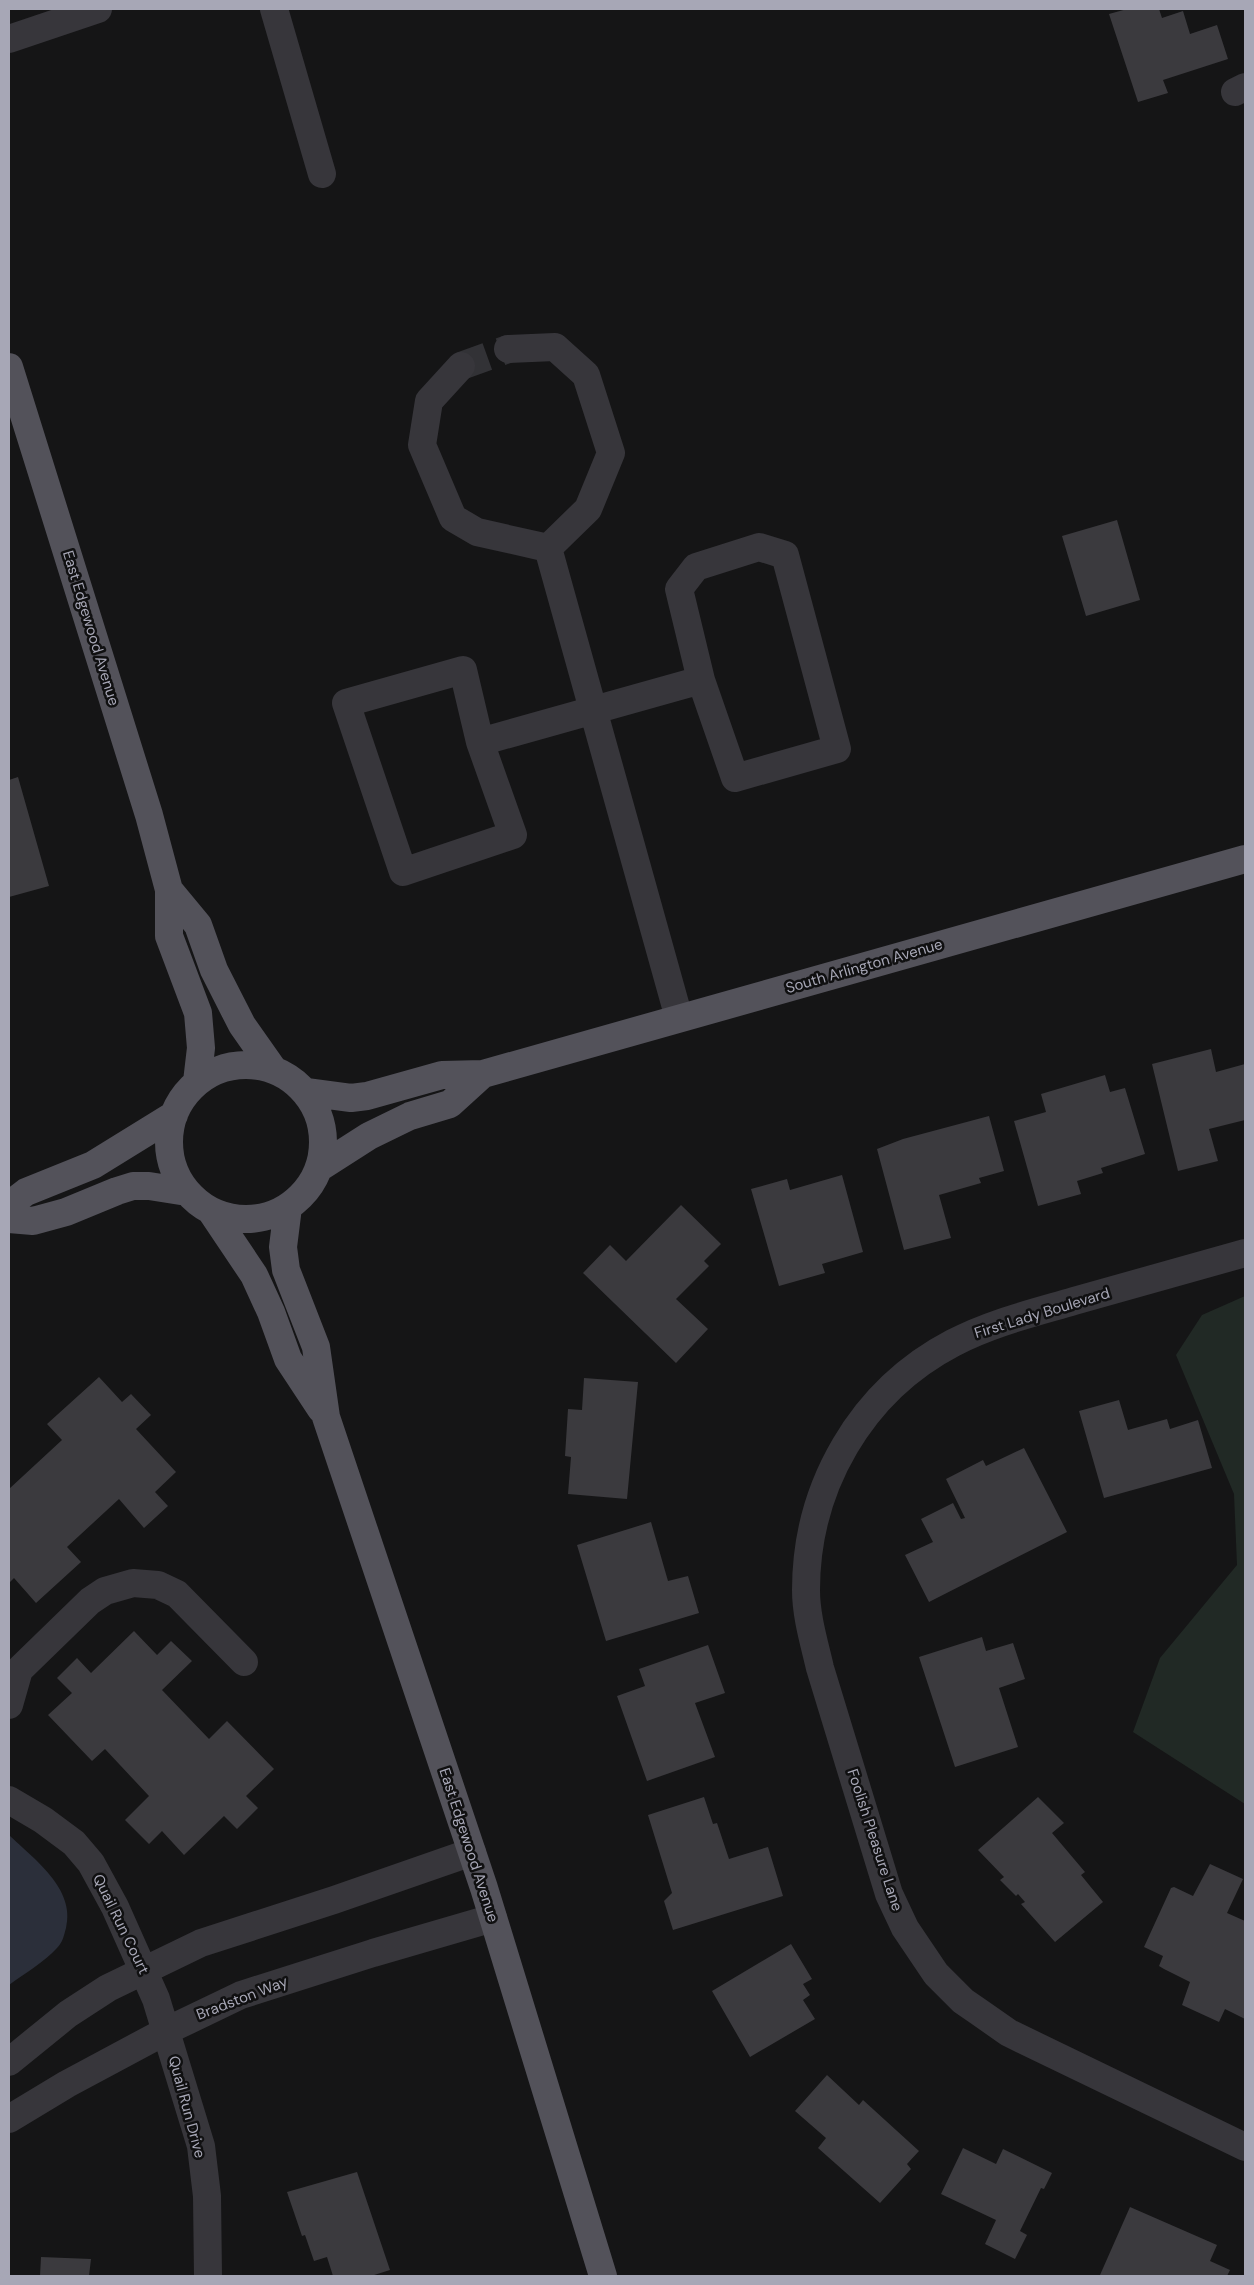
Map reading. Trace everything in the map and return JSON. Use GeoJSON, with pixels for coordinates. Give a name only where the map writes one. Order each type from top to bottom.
{"type":"FeatureCollection","features":[{"type":"Feature","properties":{"kind":"main road","name":"East Edgewood Avenue"},"geometry":{"type":"LineString","coordinates":[[9,367],[149,815],[170,890]]}},
{"type":"Feature","properties":{"kind":"main road","name":"South Arlington Avenue"},"geometry":{"type":"LineString","coordinates":[[306,1092],[351,1098],[367,1096],[442,1075],[483,1074],[1245,859]]}},
{"type":"Feature","properties":{"kind":"main road"},"geometry":{"type":"LineString","coordinates":[[170,890],[198,925],[214,970],[242,1025],[272,1069]]}},
{"type":"Feature","properties":{"kind":"main road"},"geometry":{"type":"LineString","coordinates":[[170,890],[169,936],[198,1013],[201,1048],[197,1082]]}},
{"type":"Feature","properties":{"kind":"main road"},"geometry":{"type":"LineString","coordinates":[[211,1211],[230,1218],[250,1220],[270,1216],[288,1207],[304,1194],[319,1168],[323,1149],[322,1128],[316,1109],[306,1092],[290,1078],[272,1069],[253,1065],[233,1066],[214,1072],[197,1082],[183,1098],[174,1115],[170,1135],[171,1155],[177,1174],[187,1192],[211,1211],[254,1275],[271,1312],[288,1359],[326,1417]]}},
{"type":"Feature","properties":{"kind":"main road","name":"South Arlington Avenue"},"geometry":{"type":"LineString","coordinates":[[319,1168],[368,1136],[410,1116],[450,1104],[483,1074]]}},
{"type":"Feature","properties":{"kind":"main road"},"geometry":{"type":"LineString","coordinates":[[9,1205],[26,1192],[74,1174],[99,1161],[174,1115]]}},
{"type":"Feature","properties":{"kind":"main road"},"geometry":{"type":"LineString","coordinates":[[9,1219],[33,1221],[66,1212],[133,1186],[149,1186],[187,1192]]}},
{"type":"Feature","properties":{"kind":"main road"},"geometry":{"type":"LineString","coordinates":[[288,1207],[283,1247],[286,1270],[316,1347],[326,1417]]}},
{"type":"Feature","properties":{"kind":"main road","name":"East Edgewood Avenue"},"geometry":{"type":"LineString","coordinates":[[326,1417],[472,1852],[603,2276]]}},
{"type":"Feature","properties":{"kind":"street"},"geometry":{"type":"LineString","coordinates":[[9,39],[98,9]]}},
{"type":"Feature","properties":{"kind":"street"},"geometry":{"type":"LineString","coordinates":[[274,9],[322,174]]}},
{"type":"Feature","properties":{"kind":"street"},"geometry":{"type":"LineString","coordinates":[[508,349],[555,347],[586,375],[611,453],[588,509],[548,548]]}},
{"type":"Feature","properties":{"kind":"street"},"geometry":{"type":"LineString","coordinates":[[461,366],[429,401],[422,445],[453,518],[477,532],[548,548]]}},
{"type":"Feature","properties":{"kind":"street"},"geometry":{"type":"LineString","coordinates":[[759,547],[785,555],[837,749],[735,778],[701,680],[679,589],[696,567],[759,547]]}},
{"type":"Feature","properties":{"kind":"street"},"geometry":{"type":"LineString","coordinates":[[548,548],[679,1018]]}},
{"type":"Feature","properties":{"kind":"street"},"geometry":{"type":"LineString","coordinates":[[463,670],[480,742],[513,835],[403,872],[346,703],[463,670]]}},
{"type":"Feature","properties":{"kind":"street"},"geometry":{"type":"LineString","coordinates":[[480,742],[701,680]]}},
{"type":"Feature","properties":{"kind":"street","name":"First Lady Boulevard"},"geometry":{"type":"LineString","coordinates":[[847,1443],[855,1428],[878,1399],[922,1362],[954,1342],[1008,1320],[1245,1253]]}},
{"type":"Feature","properties":{"kind":"street","name":"Foolish Pleasure Lane"},"geometry":{"type":"LineString","coordinates":[[847,1443],[828,1477],[814,1519],[808,1552],[806,1591],[810,1630],[890,1894],[905,1928],[936,1974],[963,2001],[1009,2033],[1245,2147]]}},
{"type":"Feature","properties":{"kind":"street"},"geometry":{"type":"LineString","coordinates":[[9,1705],[14,1664],[105,1591],[133,1583],[158,1585],[178,1594],[244,1662]]}},
{"type":"Feature","properties":{"kind":"street","name":"Quail Run Court"},"geometry":{"type":"LineString","coordinates":[[9,1800],[43,1820],[74,1843],[91,1863],[115,1907],[156,1999]]}},
{"type":"Feature","properties":{"kind":"street"},"geometry":{"type":"LineString","coordinates":[[9,2062],[68,2014],[108,1988],[201,1943],[334,1900],[472,1852]]}},
{"type":"Feature","properties":{"kind":"street","name":"Bradston Way"},"geometry":{"type":"LineString","coordinates":[[9,2119],[166,2030],[241,1995],[493,1918]]}},
{"type":"Feature","properties":{"kind":"street","name":"Quail Run Drive"},"geometry":{"type":"LineString","coordinates":[[156,1999],[201,2146],[207,2196],[208,2276]]}},
{"type":"Feature","properties":{"kind":"shaded area"},"geometry":{"type":"Polygon","coordinates":[[[1245,1296],[1245,1804],[1133,1732],[1160,1658],[1237,1565],[1234,1494],[1176,1355],[1202,1315],[1245,1296]]]}},
{"type":"Feature","properties":{"kind":"shaded area"},"geometry":{"type":"Polygon","coordinates":[[[9,1835],[51,1876],[65,1900],[67,1914],[66,1928],[59,1946],[40,1963],[9,1985],[9,1835]]]}},
{"type":"Feature","properties":{"kind":"building"},"geometry":{"type":"Polygon","coordinates":[[[1127,9],[1159,9],[1162,18],[1183,11],[1190,34],[1217,25],[1228,59],[1163,80],[1168,93],[1138,102],[1109,14],[1127,9]]]}},
{"type":"Feature","properties":{"kind":"building"},"geometry":{"type":"Polygon","coordinates":[[[1117,520],[1140,600],[1086,616],[1062,536],[1117,520]]]}},
{"type":"Feature","properties":{"kind":"building"},"geometry":{"type":"Polygon","coordinates":[[[18,777],[49,886],[9,897],[9,780],[18,777]]]}},
{"type":"Feature","properties":{"kind":"building"},"geometry":{"type":"Polygon","coordinates":[[[1211,1049],[1216,1072],[1245,1064],[1245,1120],[1209,1129],[1218,1161],[1178,1171],[1152,1064],[1211,1049]]]}},
{"type":"Feature","properties":{"kind":"building"},"geometry":{"type":"Polygon","coordinates":[[[1105,1075],[1110,1092],[1125,1088],[1145,1154],[1101,1168],[1103,1173],[1077,1181],[1081,1194],[1038,1206],[1014,1121],[1046,1112],[1041,1094],[1105,1075]]]}},
{"type":"Feature","properties":{"kind":"building"},"geometry":{"type":"Polygon","coordinates":[[[989,1116],[1004,1171],[979,1178],[981,1183],[939,1195],[951,1238],[904,1250],[877,1149],[903,1139],[989,1116]]]}},
{"type":"Feature","properties":{"kind":"building"},"geometry":{"type":"Polygon","coordinates":[[[842,1175],[863,1252],[822,1264],[825,1273],[779,1286],[751,1189],[787,1179],[790,1190],[842,1175]]]}},
{"type":"Feature","properties":{"kind":"building"},"geometry":{"type":"Polygon","coordinates":[[[681,1205],[721,1244],[704,1261],[709,1266],[676,1299],[708,1329],[676,1363],[583,1273],[610,1245],[626,1261],[681,1205]]]}},
{"type":"Feature","properties":{"kind":"building"},"geometry":{"type":"Polygon","coordinates":[[[99,1377],[122,1402],[131,1394],[151,1415],[136,1429],[176,1472],[155,1492],[168,1506],[144,1528],[119,1499],[67,1547],[81,1562],[36,1603],[14,1578],[9,1583],[9,1489],[62,1440],[47,1424],[99,1377]]]}},
{"type":"Feature","properties":{"kind":"building"},"geometry":{"type":"Polygon","coordinates":[[[584,1378],[638,1382],[627,1499],[568,1494],[571,1457],[565,1456],[568,1409],[582,1410],[584,1378]]]}},
{"type":"Feature","properties":{"kind":"building"},"geometry":{"type":"Polygon","coordinates":[[[1119,1400],[1128,1430],[1167,1419],[1170,1429],[1198,1420],[1212,1468],[1104,1498],[1079,1411],[1119,1400]]]}},
{"type":"Feature","properties":{"kind":"building"},"geometry":{"type":"Polygon","coordinates":[[[1024,1448],[1067,1532],[929,1602],[905,1555],[933,1542],[921,1519],[953,1503],[961,1519],[965,1518],[946,1479],[983,1460],[986,1466],[1024,1448]]]}},
{"type":"Feature","properties":{"kind":"building"},"geometry":{"type":"Polygon","coordinates":[[[651,1522],[668,1581],[688,1576],[699,1613],[606,1641],[577,1545],[651,1522]]]}},
{"type":"Feature","properties":{"kind":"building"},"geometry":{"type":"Polygon","coordinates":[[[134,1631],[157,1655],[171,1641],[192,1661],[162,1690],[209,1739],[227,1721],[274,1769],[246,1796],[258,1808],[237,1829],[224,1816],[184,1855],[162,1831],[149,1844],[125,1820],[149,1796],[105,1749],[92,1761],[48,1715],[72,1693],[57,1678],[77,1658],[91,1673],[134,1631]]]}},
{"type":"Feature","properties":{"kind":"building"},"geometry":{"type":"Polygon","coordinates":[[[982,1637],[986,1651],[1013,1643],[1025,1679],[999,1688],[1018,1747],[955,1767],[919,1657],[982,1637]]]}},
{"type":"Feature","properties":{"kind":"building"},"geometry":{"type":"Polygon","coordinates":[[[708,1645],[725,1693],[695,1703],[715,1757],[647,1781],[617,1696],[645,1686],[639,1669],[708,1645]]]}},
{"type":"Feature","properties":{"kind":"building"},"geometry":{"type":"Polygon","coordinates":[[[704,1797],[713,1824],[717,1823],[729,1859],[768,1847],[783,1896],[673,1930],[664,1901],[672,1893],[648,1815],[704,1797]]]}},
{"type":"Feature","properties":{"kind":"building"},"geometry":{"type":"Polygon","coordinates":[[[1038,1797],[1064,1823],[1052,1833],[1085,1872],[1081,1875],[1103,1902],[1055,1942],[1021,1904],[1025,1902],[1000,1880],[1004,1877],[978,1850],[1038,1797]]]}},
{"type":"Feature","properties":{"kind":"building"},"geometry":{"type":"Polygon","coordinates":[[[1210,1864],[1243,1879],[1227,1913],[1245,1921],[1245,2019],[1225,2009],[1219,2022],[1182,2005],[1190,1982],[1159,1966],[1163,1956],[1144,1947],[1171,1888],[1174,1887],[1193,1896],[1210,1864]]]}},
{"type":"Feature","properties":{"kind":"building"},"geometry":{"type":"Polygon","coordinates":[[[791,1944],[812,1979],[803,1984],[810,1995],[803,2000],[815,2019],[750,2057],[712,1991],[791,1944]]]}},
{"type":"Feature","properties":{"kind":"building"},"geometry":{"type":"Polygon","coordinates":[[[827,2075],[859,2105],[863,2100],[919,2151],[907,2164],[911,2169],[880,2203],[818,2148],[826,2138],[795,2111],[827,2075]]]}},
{"type":"Feature","properties":{"kind":"building"},"geometry":{"type":"Polygon","coordinates":[[[963,2148],[996,2164],[1003,2149],[1052,2173],[1044,2189],[1041,2188],[1020,2231],[1027,2235],[1015,2259],[985,2244],[996,2220],[941,2194],[963,2148]]]}},
{"type":"Feature","properties":{"kind":"building"},"geometry":{"type":"Polygon","coordinates":[[[357,2172],[390,2270],[371,2276],[333,2276],[327,2257],[314,2261],[305,2235],[302,2236],[287,2192],[357,2172]]]}},
{"type":"Feature","properties":{"kind":"building"},"geometry":{"type":"Polygon","coordinates":[[[1130,2207],[1217,2245],[1210,2261],[1230,2270],[1227,2276],[1100,2275],[1130,2207]]]}},
{"type":"Feature","properties":{"kind":"building"},"geometry":{"type":"Polygon","coordinates":[[[41,2257],[91,2259],[89,2276],[40,2276],[41,2257]]]}},
{"type":"Feature","properties":{"kind":"tunnel"},"geometry":{"type":"LineString","coordinates":[[461,366],[508,349]]}}]}
